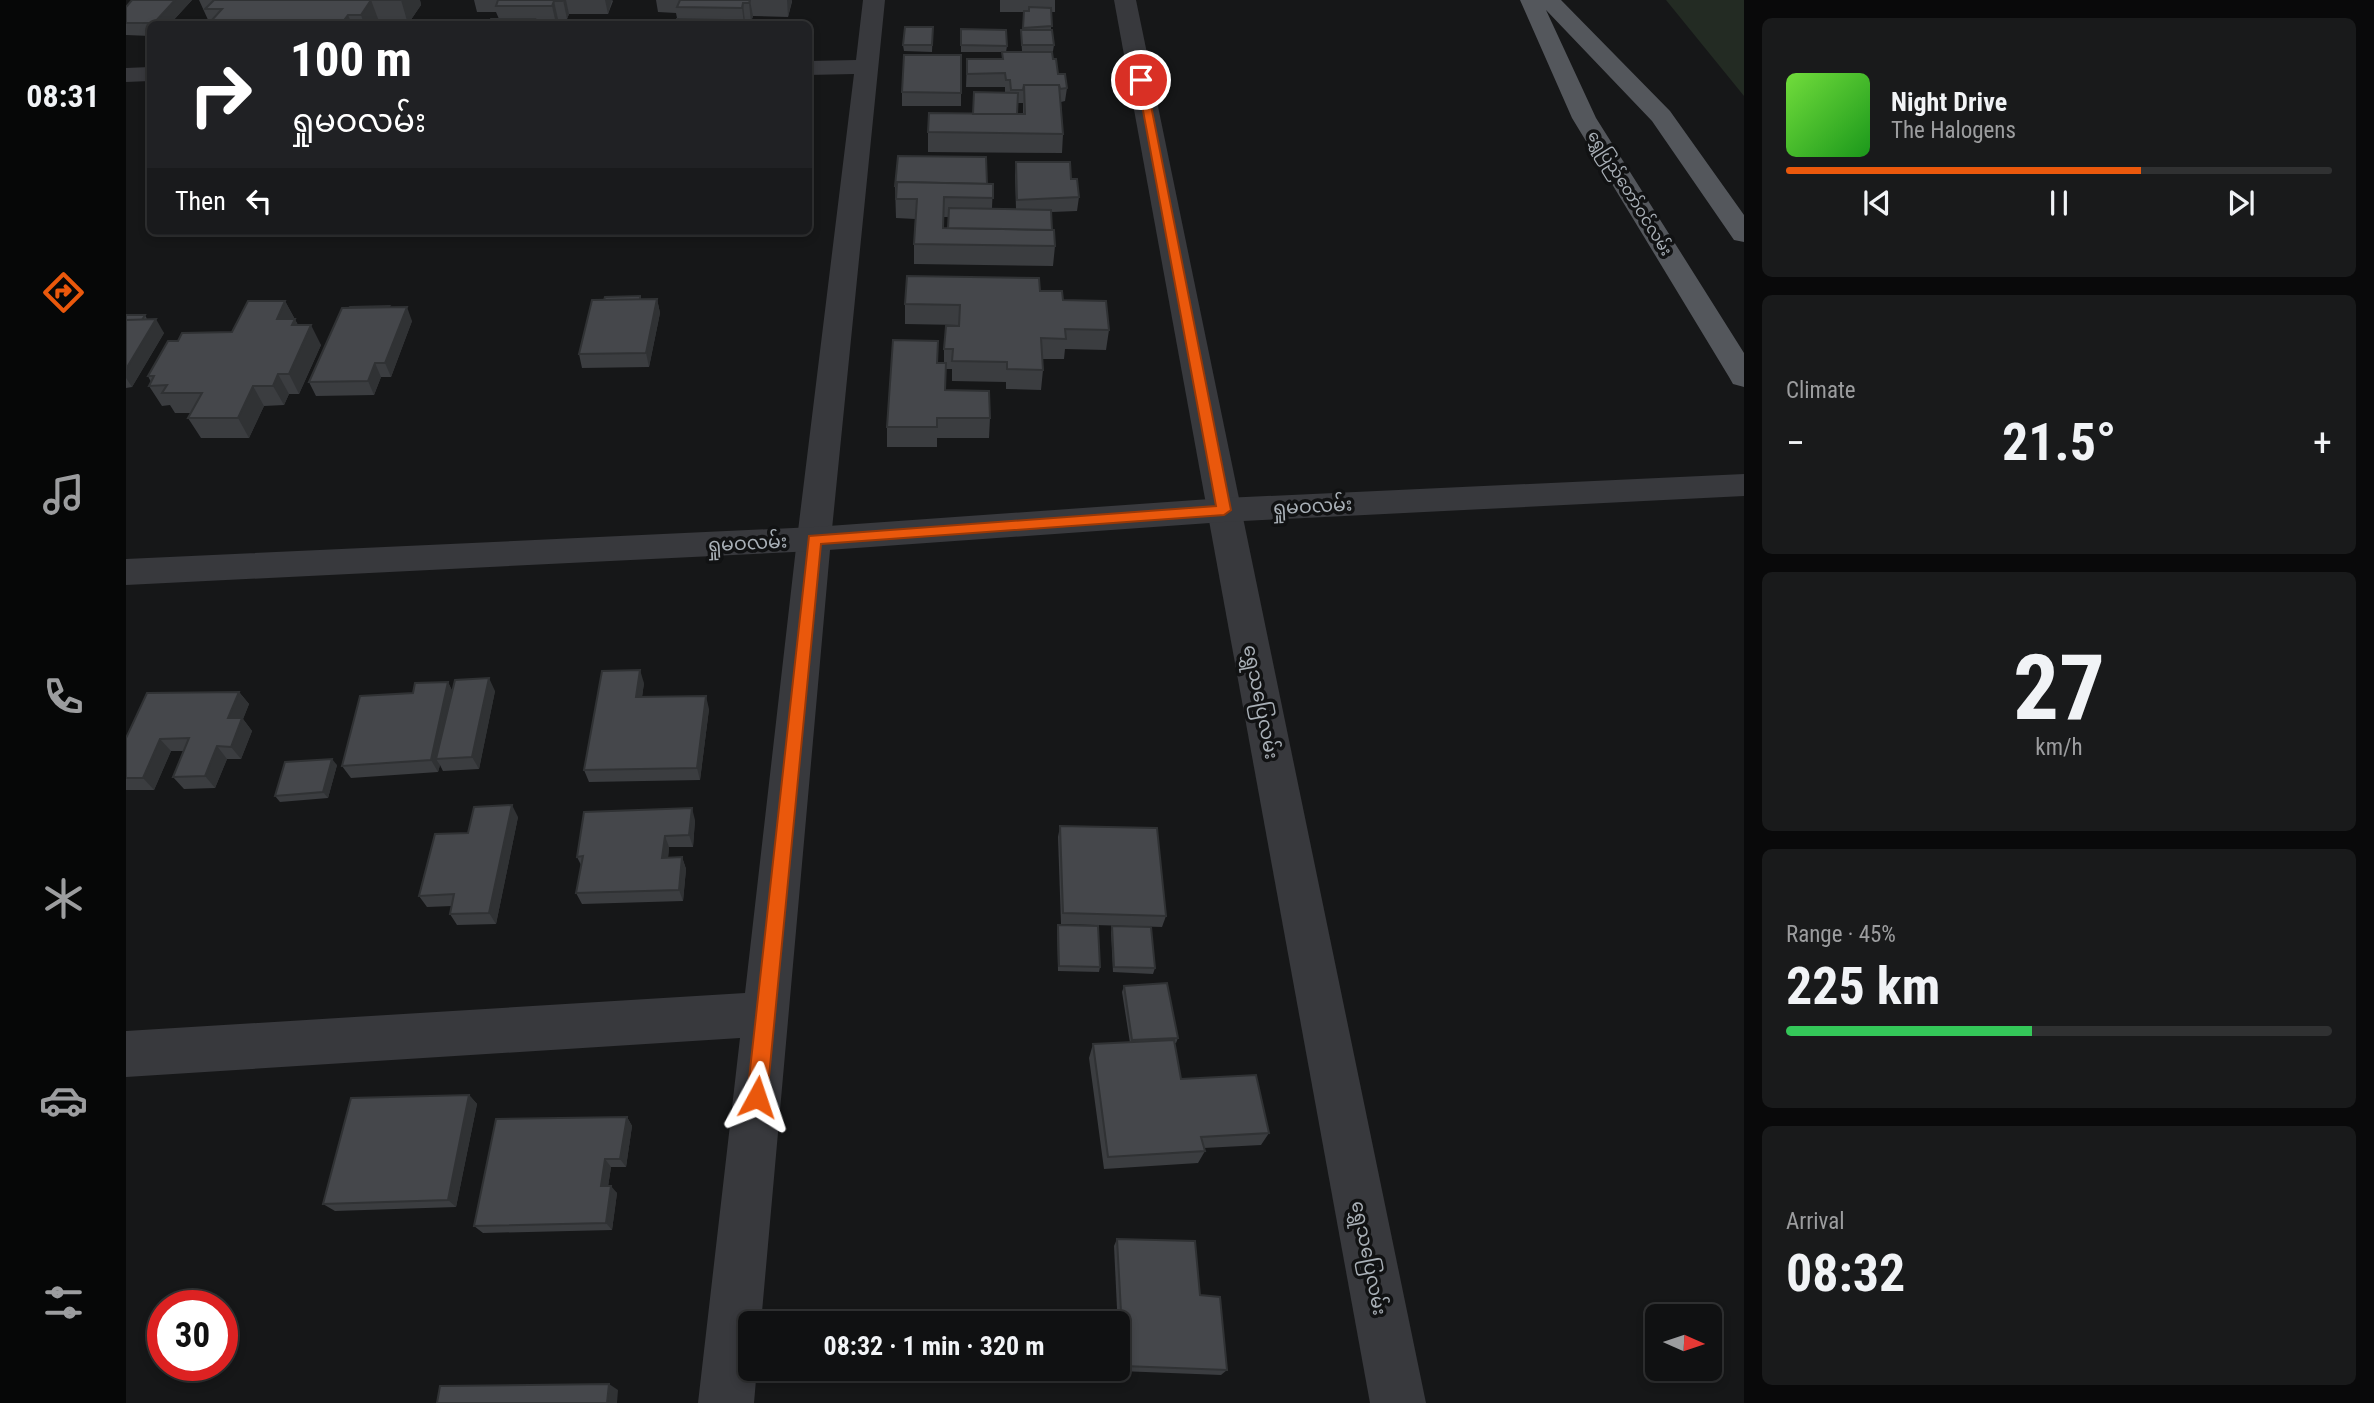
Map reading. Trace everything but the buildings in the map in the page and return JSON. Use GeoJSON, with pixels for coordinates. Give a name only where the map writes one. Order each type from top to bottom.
{"type":"FeatureCollection","features":[{"type":"Feature","properties":{"kind":"main road","name":"ရွှေပြည်တော်ဝင်လမ်း"},"geometry":{"type":"LineString","coordinates":[[1531,0],[1584,118],[1744,377]]}},
{"type":"Feature","properties":{"kind":"main road"},"geometry":{"type":"LineString","coordinates":[[1549,0],[1661,116],[1744,234]]}},
{"type":"Feature","properties":{"kind":"street"},"geometry":{"type":"LineString","coordinates":[[726,1403],[814,539],[874,0]]}},
{"type":"Feature","properties":{"kind":"street","name":"ရွှေသပြေလမ်း"},"geometry":{"type":"LineString","coordinates":[[1125,0],[1398,1403]]}},
{"type":"Feature","properties":{"kind":"street"},"geometry":{"type":"LineString","coordinates":[[812,68],[866,67]]}},
{"type":"Feature","properties":{"kind":"street"},"geometry":{"type":"LineString","coordinates":[[126,75],[147,74]]}},
{"type":"Feature","properties":{"kind":"street","name":"ရှုမဝလမ်း"},"geometry":{"type":"LineString","coordinates":[[126,572],[814,539],[1224,510],[1744,485]]}},
{"type":"Feature","properties":{"kind":"street"},"geometry":{"type":"LineString","coordinates":[[126,1054],[765,1014]]}},
{"type":"Feature","properties":{"kind":"shaded area"},"geometry":{"type":"Polygon","coordinates":[[[1666,0],[1744,0],[1744,96],[1666,0]]]}},
{"type":"Feature","properties":{"kind":"route"},"geometry":{"type":"LineString","coordinates":[[757,1097],[814,539],[1224,510],[1141,80]]}}]}
